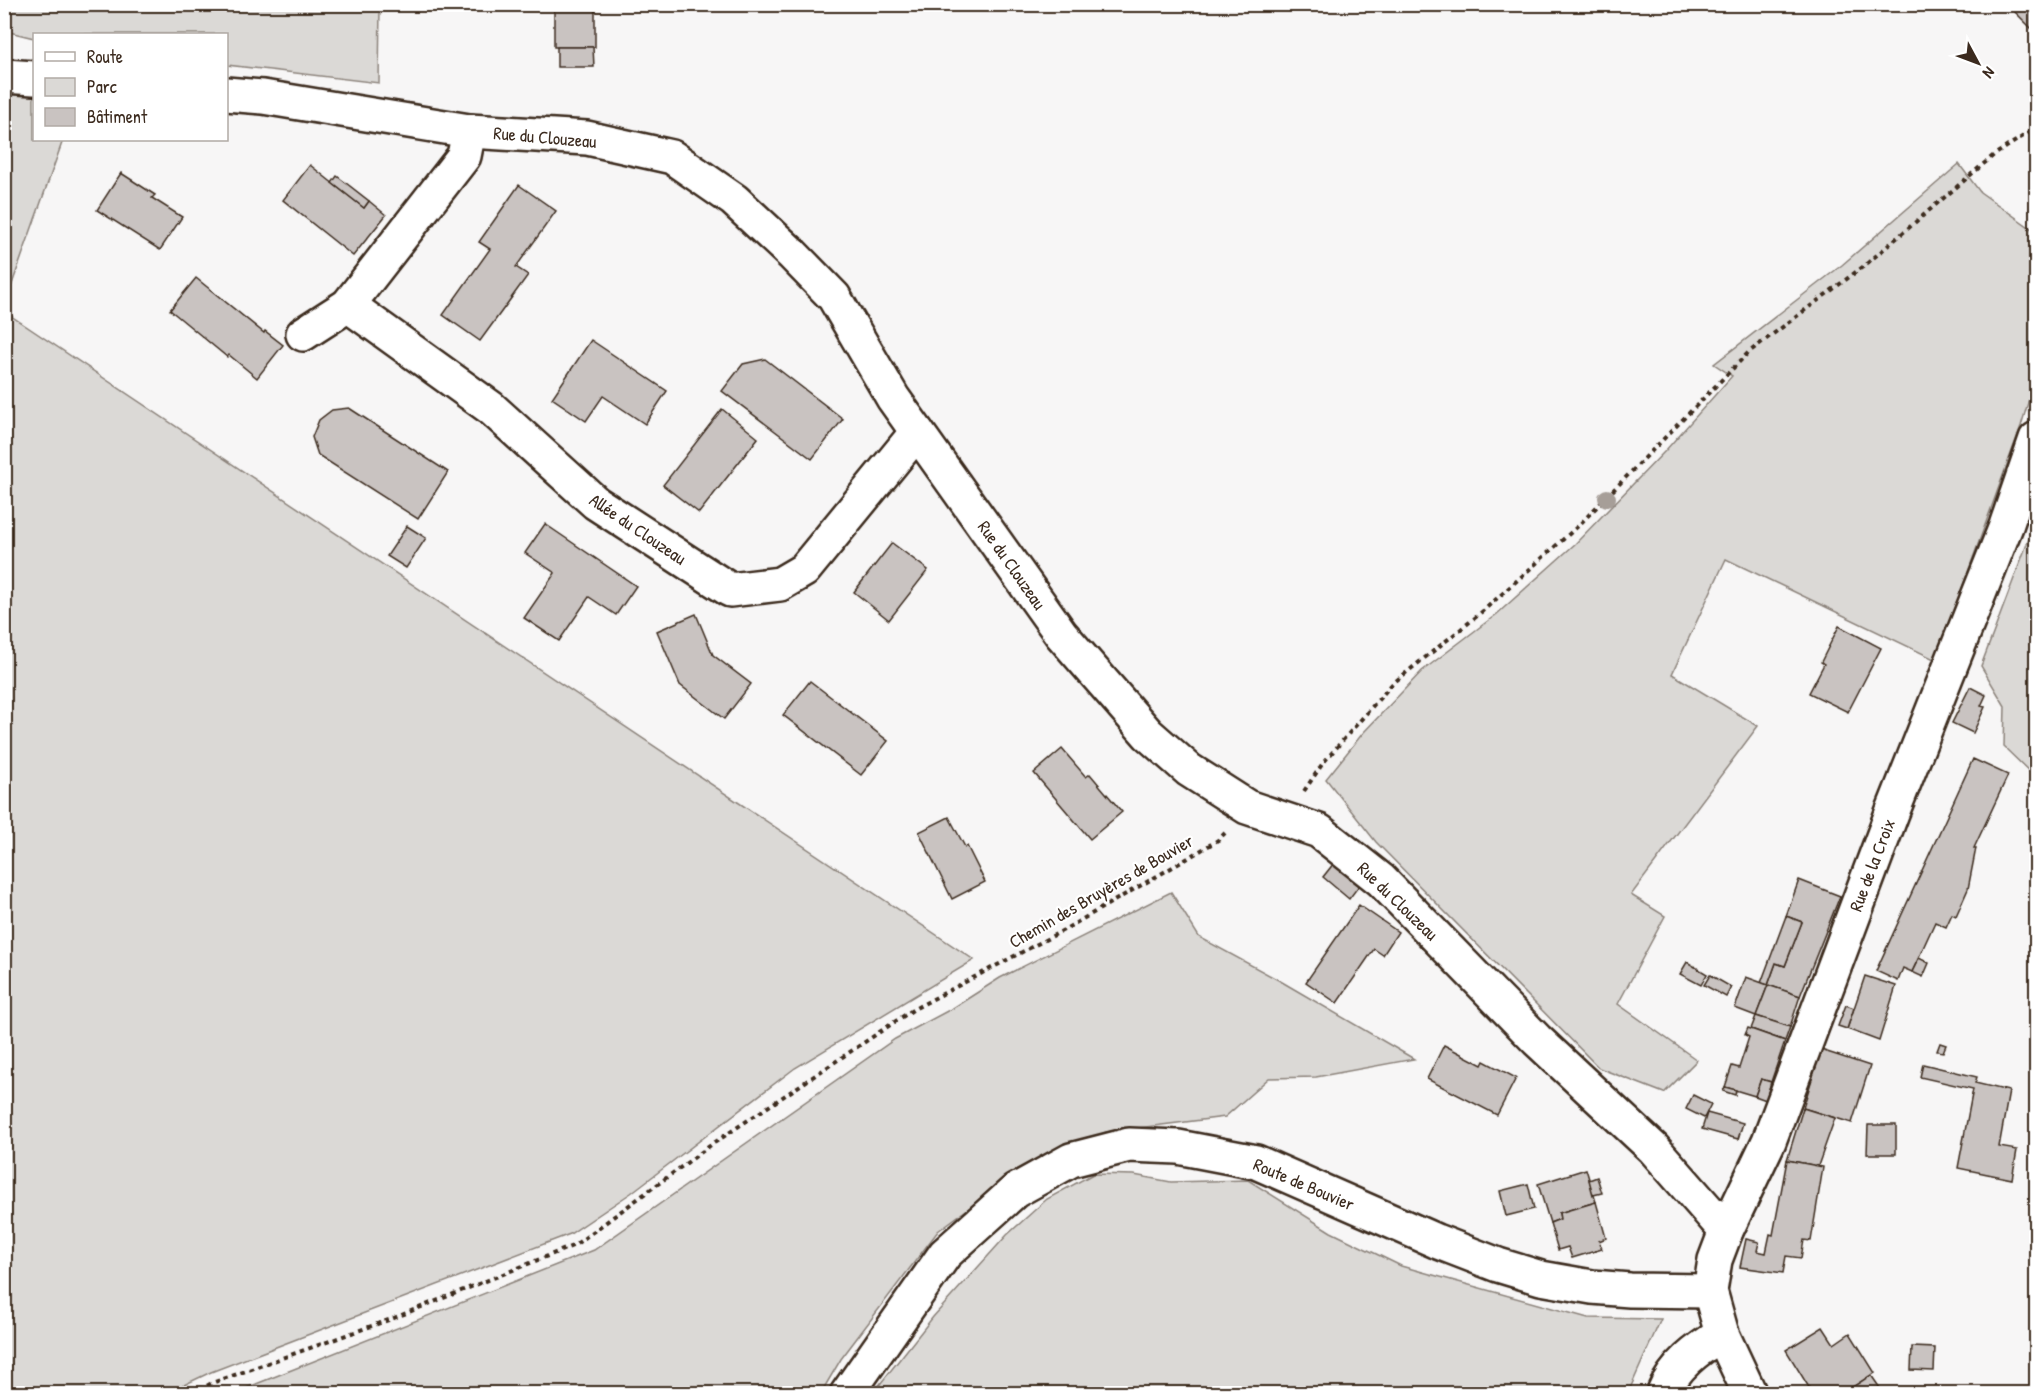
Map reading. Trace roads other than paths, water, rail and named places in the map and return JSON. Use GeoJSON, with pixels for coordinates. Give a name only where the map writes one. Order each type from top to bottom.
{"type":"FeatureCollection","features":[{"type":"Feature","properties":{"kind":"street"},"geometry":{"type":"LineString","coordinates":[[4,76],[33,78]]}},
{"type":"Feature","properties":{"kind":"street","name":"Rue du Clouzeau"},"geometry":{"type":"LineString","coordinates":[[228,94],[275,99],[469,130],[587,138],[672,157],[734,200],[834,297],[893,398],[1061,634],[1148,734],[1190,770],[1247,807],[1319,831],[1381,880],[1537,1040],[1654,1149],[1726,1230]]}},
{"type":"Feature","properties":{"kind":"street"},"geometry":{"type":"LineString","coordinates":[[303,334],[348,305],[465,156],[469,130]]}},
{"type":"Feature","properties":{"kind":"street","name":"Allée du Clouzeau"},"geometry":{"type":"LineString","coordinates":[[348,305],[491,408],[596,503],[730,590],[780,584],[804,570],[917,432]]}},
{"type":"Feature","properties":{"kind":"street","name":"Rue de la Croix"},"geometry":{"type":"LineString","coordinates":[[1710,1291],[1715,1260],[1726,1230],[1768,1141],[1892,813],[2006,526],[2037,439]]}},
{"type":"Feature","properties":{"kind":"street","name":"Route de Bouvier"},"geometry":{"type":"LineString","coordinates":[[847,1394],[945,1254],[1015,1191],[1071,1160],[1129,1145],[1178,1147],[1256,1162],[1436,1241],[1498,1265],[1541,1278],[1592,1287],[1630,1290],[1710,1291]]}},
{"type":"Feature","properties":{"kind":"street"},"geometry":{"type":"LineString","coordinates":[[1710,1291],[1722,1334],[1750,1394]]}},
{"type":"Feature","properties":{"kind":"street"},"geometry":{"type":"LineString","coordinates":[[1663,1394],[1667,1383],[1683,1362],[1722,1334]]}}]}
